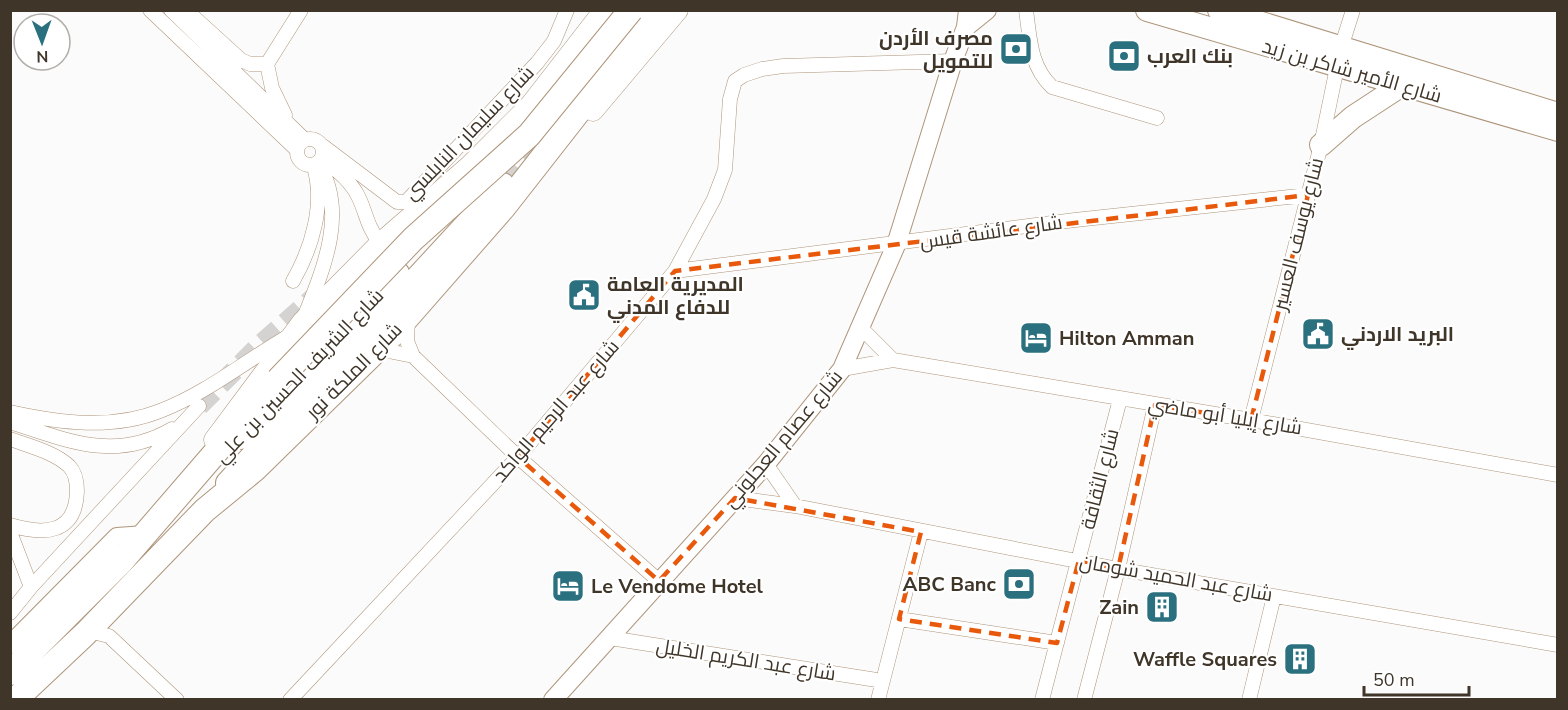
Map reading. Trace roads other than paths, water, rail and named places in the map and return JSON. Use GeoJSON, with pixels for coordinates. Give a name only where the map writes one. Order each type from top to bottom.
{"type":"FeatureCollection","features":[{"type":"Feature","properties":{"kind":"highway"},"geometry":{"type":"LineString","coordinates":[[10,673],[145,535],[278,380],[413,239],[529,135],[631,10]]}},
{"type":"Feature","properties":{"kind":"highway","name":"شارع الملكة نور"},"geometry":{"type":"LineString","coordinates":[[15,699],[85,634],[205,510],[255,469],[372,355],[503,208],[592,96],[673,12]]}},
{"type":"Feature","properties":{"kind":"main road","name":"شارع الأمير شاكر بن زيد"},"geometry":{"type":"LineString","coordinates":[[1147,10],[1557,114]]}},
{"type":"Feature","properties":{"kind":"main road","name":"شارع الأمير شاكر بن زيد"},"geometry":{"type":"LineString","coordinates":[[1219,10],[1339,57],[1402,85],[1557,130]]}},
{"type":"Feature","properties":{"kind":"main road"},"geometry":{"type":"LineString","coordinates":[[503,208],[578,129],[673,12]]}},
{"type":"Feature","properties":{"kind":"main road"},"geometry":{"type":"LineString","coordinates":[[164,513],[241,401],[297,328],[380,243],[469,166],[531,104],[598,15]]}},
{"type":"Feature","properties":{"kind":"main road"},"geometry":{"type":"LineString","coordinates":[[1321,145],[1353,117],[1402,85]]}},
{"type":"Feature","properties":{"kind":"main road","name":"شارع الشريف الحسين بن علي"},"geometry":{"type":"LineString","coordinates":[[205,510],[248,459],[503,184]]}},
{"type":"Feature","properties":{"kind":"main road","name":"شارع الشريف الحسين بن علي"},"geometry":{"type":"LineString","coordinates":[[164,513],[272,407],[430,240]]}},
{"type":"Feature","properties":{"kind":"street"},"geometry":{"type":"LineString","coordinates":[[150,10],[301,145]]}},
{"type":"Feature","properties":{"kind":"street"},"geometry":{"type":"LineString","coordinates":[[171,10],[290,125]]}},
{"type":"Feature","properties":{"kind":"street"},"geometry":{"type":"LineString","coordinates":[[186,10],[241,60],[250,64],[267,64]]}},
{"type":"Feature","properties":{"kind":"street"},"geometry":{"type":"LineString","coordinates":[[300,10],[267,64],[272,88],[301,145],[301,161],[319,158],[352,186],[367,224],[380,243]]}},
{"type":"Feature","properties":{"kind":"street","name":"شارع سليمان النابلسي"},"geometry":{"type":"LineString","coordinates":[[319,158],[397,202],[406,202],[537,63],[554,41],[567,10]]}},
{"type":"Feature","properties":{"kind":"street","name":"شارع عصام العجلوني"},"geometry":{"type":"LineString","coordinates":[[553,699],[766,464],[842,369],[896,245],[967,19],[987,10]]}},
{"type":"Feature","properties":{"kind":"street"},"geometry":{"type":"LineString","coordinates":[[1026,10],[1032,55],[1040,76],[1052,87],[1157,118]]}},
{"type":"Feature","properties":{"kind":"street","name":"شارع يوسف العسير"},"geometry":{"type":"LineString","coordinates":[[1251,420],[1321,145],[1339,57],[1353,10]]}},
{"type":"Feature","properties":{"kind":"street","name":"شارع عبد الرحيم الواكد"},"geometry":{"type":"LineString","coordinates":[[290,699],[518,457],[675,272],[714,200],[725,170],[730,99],[735,81],[744,75],[762,69],[783,66],[952,61]]}},
{"type":"Feature","properties":{"kind":"street"},"geometry":{"type":"LineString","coordinates":[[293,281],[306,257],[315,218],[318,191],[317,140],[301,145]]}},
{"type":"Feature","properties":{"kind":"street"},"geometry":{"type":"LineString","coordinates":[[10,412],[82,424],[135,419],[183,400],[297,328],[326,258],[331,233],[330,192],[319,158]]}},
{"type":"Feature","properties":{"kind":"street","name":"شارع عائشة قيس"},"geometry":{"type":"LineString","coordinates":[[675,272],[1075,220],[1308,195]]}},
{"type":"Feature","properties":{"kind":"street"},"geometry":{"type":"LineString","coordinates":[[408,315],[407,341],[413,356],[518,457],[658,581]]}},
{"type":"Feature","properties":{"kind":"street"},"geometry":{"type":"LineString","coordinates":[[861,328],[893,360]]}},
{"type":"Feature","properties":{"kind":"street"},"geometry":{"type":"LineString","coordinates":[[372,355],[388,351],[413,356]]}},
{"type":"Feature","properties":{"kind":"street","name":"شارع إيليا أبو ماضي"},"geometry":{"type":"LineString","coordinates":[[842,369],[893,360],[1251,420],[1557,475]]}},
{"type":"Feature","properties":{"kind":"street","name":"شارع الثقافة"},"geometry":{"type":"LineString","coordinates":[[1042,699],[1120,399]]}},
{"type":"Feature","properties":{"kind":"street","name":"شارع الثقافة"},"geometry":{"type":"LineString","coordinates":[[1084,699],[1118,569],[1155,405]]}},
{"type":"Feature","properties":{"kind":"street"},"geometry":{"type":"LineString","coordinates":[[10,422],[93,447],[119,447],[154,440],[173,429],[199,406],[31,587],[10,613]]}},
{"type":"Feature","properties":{"kind":"street"},"geometry":{"type":"LineString","coordinates":[[10,439],[60,460],[74,474],[77,488],[74,509],[63,525],[39,532],[10,525]]}},
{"type":"Feature","properties":{"kind":"street"},"geometry":{"type":"LineString","coordinates":[[766,464],[795,506]]}},
{"type":"Feature","properties":{"kind":"street","name":"شارع عبد الحميد شومان"},"geometry":{"type":"LineString","coordinates":[[735,498],[795,506],[1118,569],[1557,645]]}},
{"type":"Feature","properties":{"kind":"street"},"geometry":{"type":"LineString","coordinates":[[10,532],[25,565],[31,587]]}},
{"type":"Feature","properties":{"kind":"street"},"geometry":{"type":"LineString","coordinates":[[878,699],[921,532]]}},
{"type":"Feature","properties":{"kind":"street"},"geometry":{"type":"LineString","coordinates":[[10,645],[117,537],[145,535]]}},
{"type":"Feature","properties":{"kind":"street"},"geometry":{"type":"LineString","coordinates":[[10,551],[25,565]]}},
{"type":"Feature","properties":{"kind":"street"},"geometry":{"type":"LineString","coordinates":[[1249,699],[1274,596]]}},
{"type":"Feature","properties":{"kind":"street"},"geometry":{"type":"LineString","coordinates":[[113,604],[110,620],[112,635],[116,643]]}},
{"type":"Feature","properties":{"kind":"street"},"geometry":{"type":"LineString","coordinates":[[899,619],[1057,643]]}},
{"type":"Feature","properties":{"kind":"street"},"geometry":{"type":"LineString","coordinates":[[31,699],[85,634],[93,632],[109,636],[177,699]]}},
{"type":"Feature","properties":{"kind":"street","name":"شارع عبد الكريم الخليل"},"geometry":{"type":"LineString","coordinates":[[610,638],[883,681]]}},
{"type":"Feature","properties":{"kind":"tunnel"},"geometry":{"type":"LineString","coordinates":[[503,184],[549,127]]}},
{"type":"Feature","properties":{"kind":"tunnel"},"geometry":{"type":"LineString","coordinates":[[199,406],[260,345],[320,292]]}},
{"type":"Feature","properties":{"kind":"place","name":"مصرف الأردن للتمويل"},"geometry":{"type":"Point","coordinates":[1016,49]}},
{"type":"Feature","properties":{"kind":"place","name":"بنك العرب"},"geometry":{"type":"Point","coordinates":[1124,56]}},
{"type":"Feature","properties":{"kind":"place","name":"المديرية العامة للدفاع المدني"},"geometry":{"type":"Point","coordinates":[584,295]}},
{"type":"Feature","properties":{"kind":"place","name":"البريد الاردني"},"geometry":{"type":"Point","coordinates":[1318,334]}},
{"type":"Feature","properties":{"kind":"place","name":"Hilton Amman"},"geometry":{"type":"Point","coordinates":[1036,338]}},
{"type":"Feature","properties":{"kind":"place","name":"ABC Banc"},"geometry":{"type":"Point","coordinates":[1019,584]}},
{"type":"Feature","properties":{"kind":"place","name":"Le Vendome Hotel"},"geometry":{"type":"Point","coordinates":[568,586]}},
{"type":"Feature","properties":{"kind":"place","name":"Zain"},"geometry":{"type":"Point","coordinates":[1162,607]}},
{"type":"Feature","properties":{"kind":"place","name":"Waffle Squares"},"geometry":{"type":"Point","coordinates":[1300,659]}}]}
